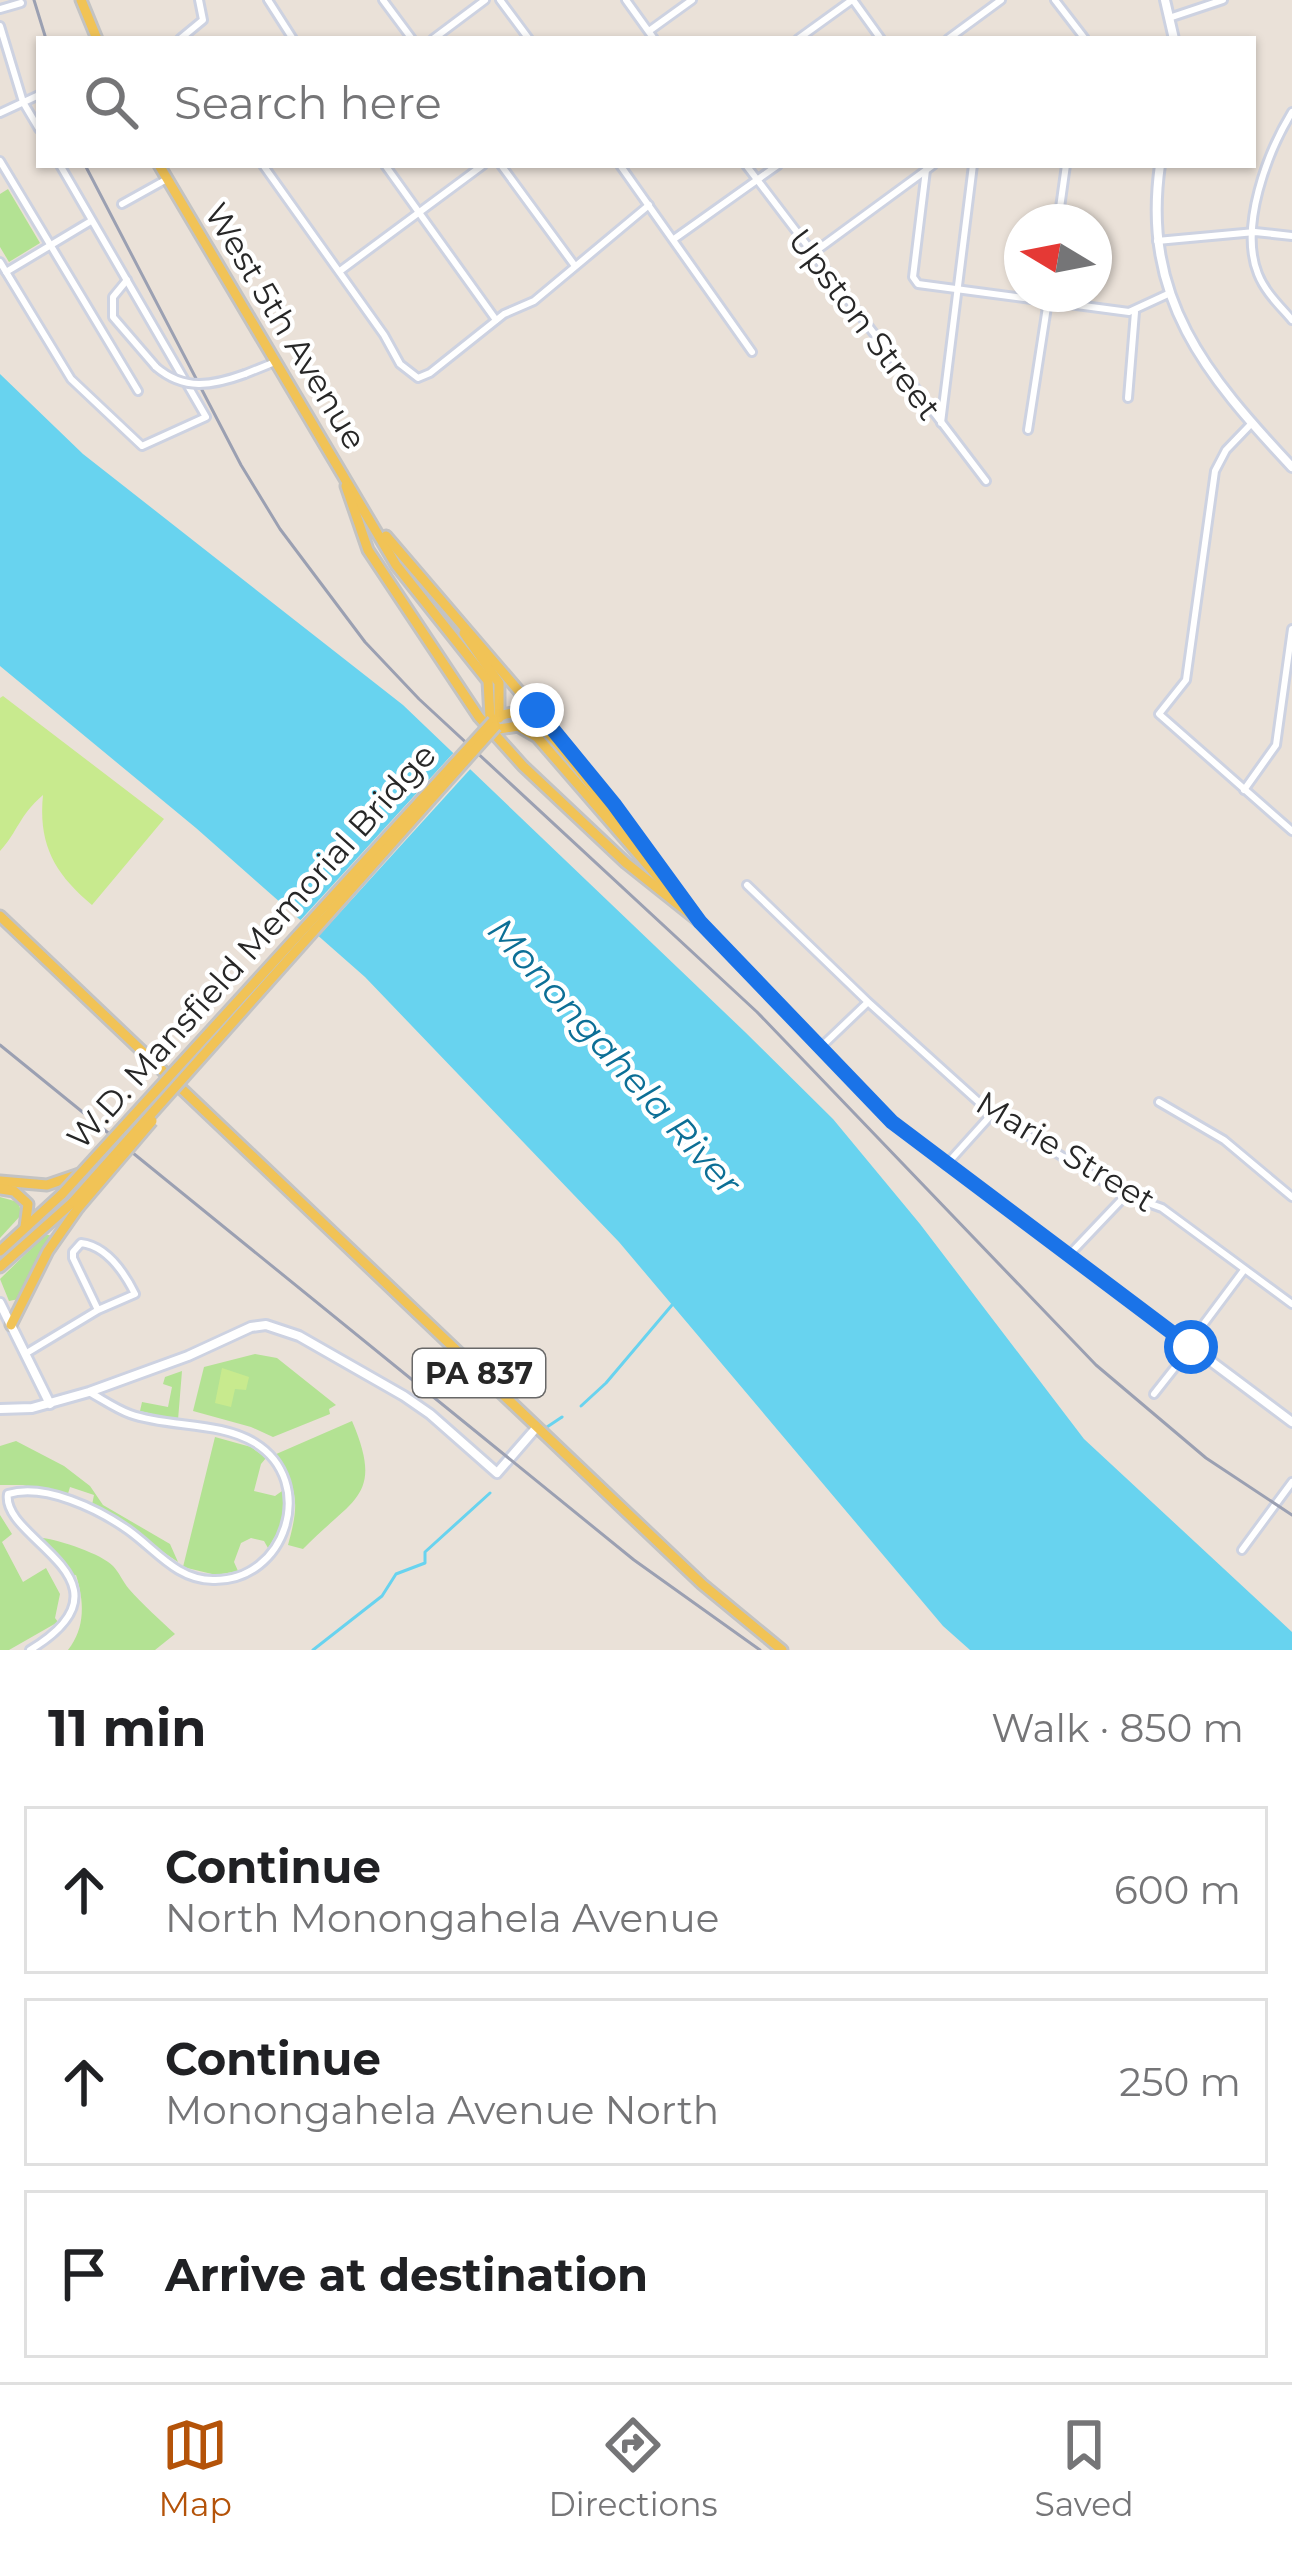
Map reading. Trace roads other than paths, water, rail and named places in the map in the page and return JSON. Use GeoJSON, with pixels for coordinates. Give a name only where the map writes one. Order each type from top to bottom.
{"type":"FeatureCollection","features":[{"type":"Feature","properties":{"kind":"main road"},"geometry":{"type":"LineString","coordinates":[[81,0],[96,36]]}},
{"type":"Feature","properties":{"kind":"main road"},"geometry":{"type":"LineString","coordinates":[[1165,0],[1173,36]]}},
{"type":"Feature","properties":{"kind":"main road","name":"West 5th Avenue"},"geometry":{"type":"LineString","coordinates":[[161,168],[368,514]]}},
{"type":"Feature","properties":{"kind":"main road"},"geometry":{"type":"LineString","coordinates":[[1160,168],[1157,241],[1168,294],[1200,359],[1292,467]]}},
{"type":"Feature","properties":{"kind":"main road"},"geometry":{"type":"LineString","coordinates":[[337,464],[368,550],[478,717],[610,848],[700,922]]}},
{"type":"Feature","properties":{"kind":"main road"},"geometry":{"type":"LineString","coordinates":[[368,514],[493,669],[502,700],[496,722],[483,736]]}},
{"type":"Feature","properties":{"kind":"main road"},"geometry":{"type":"LineString","coordinates":[[368,514],[396,565],[488,680],[496,722]]}},
{"type":"Feature","properties":{"kind":"main road"},"geometry":{"type":"LineString","coordinates":[[404,559],[522,693],[700,922]]}},
{"type":"Feature","properties":{"kind":"main road"},"geometry":{"type":"LineString","coordinates":[[496,722],[526,715],[536,722],[651,856]]}},
{"type":"Feature","properties":{"kind":"main road"},"geometry":{"type":"LineString","coordinates":[[496,722],[518,726],[537,737],[700,922],[892,1122],[1292,1422]]}},
{"type":"Feature","properties":{"kind":"main road","name":"W.D. Mansfield Memorial Bridge"},"geometry":{"type":"LineString","coordinates":[[75,1205],[141,1136],[483,736]]}},
{"type":"Feature","properties":{"kind":"main road","name":"W.D. Mansfield Memorial Bridge"},"geometry":{"type":"LineString","coordinates":[[0,1251],[62,1195],[483,736]]}},
{"type":"Feature","properties":{"kind":"main road","name":"PA 837"},"geometry":{"type":"LineString","coordinates":[[0,916],[701,1583],[782,1650]]}},
{"type":"Feature","properties":{"kind":"main road"},"geometry":{"type":"LineString","coordinates":[[0,1185],[47,1185],[84,1171]]}},
{"type":"Feature","properties":{"kind":"main road"},"geometry":{"type":"LineString","coordinates":[[0,1185],[28,1204],[28,1222],[20,1237]]}},
{"type":"Feature","properties":{"kind":"main road"},"geometry":{"type":"LineString","coordinates":[[0,1267],[75,1205]]}},
{"type":"Feature","properties":{"kind":"main road"},"geometry":{"type":"LineString","coordinates":[[11,1325],[75,1205]]}},
{"type":"Feature","properties":{"kind":"main road"},"geometry":{"type":"LineString","coordinates":[[0,1303],[50,1404]]}},
{"type":"Feature","properties":{"kind":"main road"},"geometry":{"type":"LineString","coordinates":[[0,1409],[50,1404],[89,1392],[251,1327],[281,1328],[417,1405],[496,1473],[536,1428]]}},
{"type":"Feature","properties":{"kind":"street"},"geometry":{"type":"LineString","coordinates":[[184,36],[203,20],[199,0]]}},
{"type":"Feature","properties":{"kind":"street"},"geometry":{"type":"LineString","coordinates":[[268,0],[291,36]]}},
{"type":"Feature","properties":{"kind":"street"},"geometry":{"type":"LineString","coordinates":[[383,0],[410,36]]}},
{"type":"Feature","properties":{"kind":"street"},"geometry":{"type":"LineString","coordinates":[[437,36],[485,0]]}},
{"type":"Feature","properties":{"kind":"street"},"geometry":{"type":"LineString","coordinates":[[500,0],[527,36]]}},
{"type":"Feature","properties":{"kind":"street"},"geometry":{"type":"LineString","coordinates":[[626,0],[651,35],[692,0]]}},
{"type":"Feature","properties":{"kind":"street"},"geometry":{"type":"LineString","coordinates":[[802,36],[852,0],[879,36]]}},
{"type":"Feature","properties":{"kind":"street"},"geometry":{"type":"LineString","coordinates":[[952,36],[1001,0]]}},
{"type":"Feature","properties":{"kind":"street"},"geometry":{"type":"LineString","coordinates":[[1055,0],[1082,36]]}},
{"type":"Feature","properties":{"kind":"street"},"geometry":{"type":"LineString","coordinates":[[1169,18],[1223,0]]}},
{"type":"Feature","properties":{"kind":"street"},"geometry":{"type":"LineString","coordinates":[[0,9],[21,3]]}},
{"type":"Feature","properties":{"kind":"street"},"geometry":{"type":"LineString","coordinates":[[0,26],[23,102],[36,124]]}},
{"type":"Feature","properties":{"kind":"street"},"geometry":{"type":"LineString","coordinates":[[0,112],[36,96]]}},
{"type":"Feature","properties":{"kind":"street"},"geometry":{"type":"LineString","coordinates":[[1292,112],[1266,163],[1255,232],[1257,271],[1292,320]]}},
{"type":"Feature","properties":{"kind":"street"},"geometry":{"type":"LineString","coordinates":[[0,161],[138,391]]}},
{"type":"Feature","properties":{"kind":"street"},"geometry":{"type":"LineString","coordinates":[[0,262],[70,379],[142,446],[206,417],[62,168]]}},
{"type":"Feature","properties":{"kind":"street"},"geometry":{"type":"LineString","coordinates":[[264,168],[340,271],[400,364],[418,378],[496,320],[535,301],[649,205]]}},
{"type":"Feature","properties":{"kind":"street"},"geometry":{"type":"LineString","coordinates":[[387,168],[496,320]]}},
{"type":"Feature","properties":{"kind":"street"},"geometry":{"type":"LineString","coordinates":[[340,271],[479,168]]}},
{"type":"Feature","properties":{"kind":"street"},"geometry":{"type":"LineString","coordinates":[[503,168],[575,266]]}},
{"type":"Feature","properties":{"kind":"street"},"geometry":{"type":"LineString","coordinates":[[622,168],[752,352]]}},
{"type":"Feature","properties":{"kind":"street","name":"Upston Street"},"geometry":{"type":"LineString","coordinates":[[748,168],[986,481]]}},
{"type":"Feature","properties":{"kind":"street"},"geometry":{"type":"LineString","coordinates":[[674,238],[774,168]]}},
{"type":"Feature","properties":{"kind":"street"},"geometry":{"type":"LineString","coordinates":[[813,253],[928,168]]}},
{"type":"Feature","properties":{"kind":"street"},"geometry":{"type":"LineString","coordinates":[[929,168],[914,280],[1004,294]]}},
{"type":"Feature","properties":{"kind":"street"},"geometry":{"type":"LineString","coordinates":[[941,425],[973,168]]}},
{"type":"Feature","properties":{"kind":"street"},"geometry":{"type":"LineString","coordinates":[[1061,204],[1066,168]]}},
{"type":"Feature","properties":{"kind":"street"},"geometry":{"type":"LineString","coordinates":[[122,204],[167,179]]}},
{"type":"Feature","properties":{"kind":"street"},"geometry":{"type":"LineString","coordinates":[[6,272],[92,220]]}},
{"type":"Feature","properties":{"kind":"street"},"geometry":{"type":"LineString","coordinates":[[1157,241],[1255,232],[1292,236]]}},
{"type":"Feature","properties":{"kind":"street"},"geometry":{"type":"LineString","coordinates":[[128,280],[113,297],[113,316],[156,367],[175,380],[194,385],[221,383],[277,362]]}},
{"type":"Feature","properties":{"kind":"street"},"geometry":{"type":"LineString","coordinates":[[1112,307],[1135,311],[1168,294]]}},
{"type":"Feature","properties":{"kind":"street"},"geometry":{"type":"LineString","coordinates":[[1128,398],[1135,311]]}},
{"type":"Feature","properties":{"kind":"street"},"geometry":{"type":"LineString","coordinates":[[1028,430],[1047,312]]}},
{"type":"Feature","properties":{"kind":"street"},"geometry":{"type":"LineString","coordinates":[[1251,424],[1226,450],[1215,472],[1186,680],[1159,714],[1292,831]]}},
{"type":"Feature","properties":{"kind":"street"},"geometry":{"type":"LineString","coordinates":[[1244,790],[1276,745],[1292,629]]}},
{"type":"Feature","properties":{"kind":"street","name":"Marie Street"},"geometry":{"type":"LineString","coordinates":[[747,885],[992,1114],[1126,1195],[1162,1208],[1292,1304]]}},
{"type":"Feature","properties":{"kind":"street"},"geometry":{"type":"LineString","coordinates":[[822,1046],[868,1002]]}},
{"type":"Feature","properties":{"kind":"street"},"geometry":{"type":"LineString","coordinates":[[1159,1102],[1224,1140],[1292,1197]]}},
{"type":"Feature","properties":{"kind":"street"},"geometry":{"type":"LineString","coordinates":[[946,1165],[992,1114]]}},
{"type":"Feature","properties":{"kind":"street"},"geometry":{"type":"LineString","coordinates":[[1068,1256],[1126,1195]]}},
{"type":"Feature","properties":{"kind":"street"},"geometry":{"type":"LineString","coordinates":[[25,1354],[98,1310],[135,1294],[111,1259],[90,1244],[81,1244],[74,1258],[98,1310]]}},
{"type":"Feature","properties":{"kind":"street"},"geometry":{"type":"LineString","coordinates":[[1154,1394],[1244,1270]]}},
{"type":"Feature","properties":{"kind":"street"},"geometry":{"type":"LineString","coordinates":[[30,1650],[58,1633],[69,1612],[70,1594],[60,1568],[8,1518],[2,1497],[27,1490],[88,1508],[125,1528],[179,1573],[200,1579],[234,1578],[266,1559],[279,1544],[291,1513],[284,1475],[262,1448],[236,1435],[131,1414],[89,1392]]}},
{"type":"Feature","properties":{"kind":"street"},"geometry":{"type":"LineString","coordinates":[[1242,1550],[1292,1483]]}},
{"type":"Feature","properties":{"kind":"water","name":"Monongahela River"},"geometry":{"type":"Polygon","coordinates":[[[0,374],[83,454],[403,705],[745,1032],[833,1119],[920,1224],[1084,1439],[1292,1632],[1292,1650],[970,1650],[943,1626],[619,1242],[365,977],[196,828],[0,666],[0,374]]]}},
{"type":"Feature","properties":{"kind":"waterway"},"geometry":{"type":"LineString","coordinates":[[581,1406],[672,1305]]}},
{"type":"Feature","properties":{"kind":"waterway"},"geometry":{"type":"LineString","coordinates":[[547,1427],[562,1417]]}},
{"type":"Feature","properties":{"kind":"waterway"},"geometry":{"type":"LineString","coordinates":[[313,1650],[382,1596],[396,1574],[425,1563],[425,1552],[490,1493]]}},
{"type":"Feature","properties":{"kind":"railway"},"geometry":{"type":"LineString","coordinates":[[34,0],[45,36]]}},
{"type":"Feature","properties":{"kind":"railway"},"geometry":{"type":"LineString","coordinates":[[87,168],[241,465],[280,529],[365,642],[419,699],[757,1012],[1096,1365],[1206,1458],[1292,1515]]}},
{"type":"Feature","properties":{"kind":"railway"},"geometry":{"type":"LineString","coordinates":[[0,1045],[634,1560],[760,1650]]}}]}
